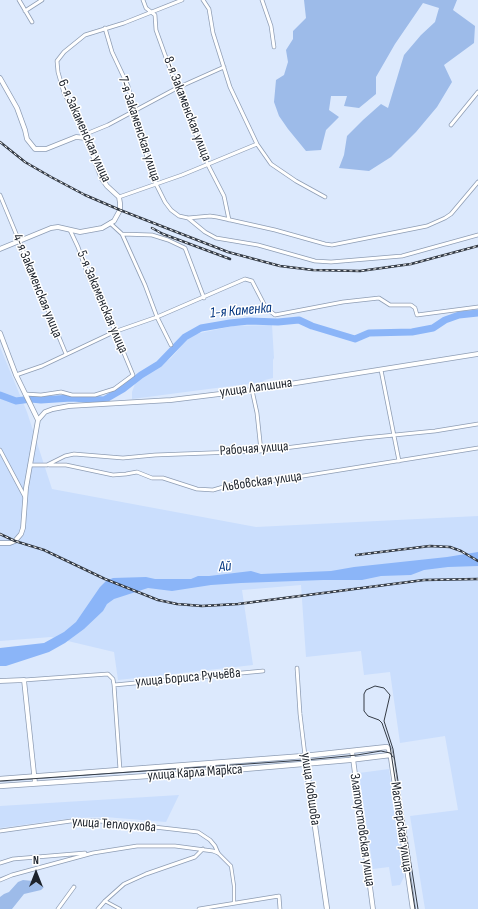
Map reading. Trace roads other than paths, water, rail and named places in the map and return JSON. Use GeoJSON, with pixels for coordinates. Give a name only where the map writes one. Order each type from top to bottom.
{"type":"FeatureCollection","features":[{"type":"Feature","properties":{"kind":"main road","name":"улица Карла Маркса"},"geometry":{"type":"LineString","coordinates":[[0,779],[304,756],[387,747]]}},
{"type":"Feature","properties":{"kind":"main road","name":"Мастерская улица"},"geometry":{"type":"LineString","coordinates":[[387,747],[389,749],[414,909]]}},
{"type":"Feature","properties":{"kind":"main road","name":"улица Карла Маркса"},"geometry":{"type":"LineString","coordinates":[[0,786],[221,771],[353,760],[390,755]]}},
{"type":"Feature","properties":{"kind":"main road","name":"улица Ковшова"},"geometry":{"type":"LineString","coordinates":[[306,764],[327,909]]}},
{"type":"Feature","properties":{"kind":"street"},"geometry":{"type":"LineString","coordinates":[[18,0],[32,22]]}},
{"type":"Feature","properties":{"kind":"street"},"geometry":{"type":"LineString","coordinates":[[26,11],[42,0]]}},
{"type":"Feature","properties":{"kind":"street","name":"8-я Закаменская улица"},"geometry":{"type":"LineString","coordinates":[[143,0],[146,8],[152,11],[154,15],[156,30],[177,88],[208,165],[224,196],[229,220]]}},
{"type":"Feature","properties":{"kind":"street"},"geometry":{"type":"LineString","coordinates":[[105,28],[124,23],[182,0]]}},
{"type":"Feature","properties":{"kind":"street"},"geometry":{"type":"LineString","coordinates":[[202,0],[209,9],[213,33],[230,87],[257,144],[271,164],[296,181],[325,197]]}},
{"type":"Feature","properties":{"kind":"street"},"geometry":{"type":"LineString","coordinates":[[262,0],[271,26],[274,47]]}},
{"type":"Feature","properties":{"kind":"street","name":"6-я Закаменская улица"},"geometry":{"type":"LineString","coordinates":[[105,28],[85,35],[64,52],[57,61],[58,72],[64,93],[86,136],[102,179],[107,186],[120,197]]}},
{"type":"Feature","properties":{"kind":"street","name":"7-я Закаменская улица"},"geometry":{"type":"LineString","coordinates":[[105,28],[112,52],[128,86],[146,154],[156,184],[171,210],[178,216],[188,218],[205,232],[216,238],[258,245],[315,261],[331,262],[402,256],[478,235]]}},
{"type":"Feature","properties":{"kind":"street"},"geometry":{"type":"LineString","coordinates":[[0,78],[17,108],[27,139],[35,149],[46,149],[76,137],[86,136],[177,88],[224,67]]}},
{"type":"Feature","properties":{"kind":"street"},"geometry":{"type":"LineString","coordinates":[[451,125],[478,92]]}},
{"type":"Feature","properties":{"kind":"street"},"geometry":{"type":"LineString","coordinates":[[0,249],[51,228],[58,227],[80,232],[102,228],[114,220],[120,210],[120,197],[208,165],[257,144]]}},
{"type":"Feature","properties":{"kind":"street"},"geometry":{"type":"LineString","coordinates":[[188,218],[210,216],[275,230],[332,245],[420,227],[445,218],[451,214],[478,182]]}},
{"type":"Feature","properties":{"kind":"street","name":"4-я Закаменская улица"},"geometry":{"type":"LineString","coordinates":[[0,195],[66,354]]}},
{"type":"Feature","properties":{"kind":"street"},"geometry":{"type":"LineString","coordinates":[[110,223],[122,234],[145,285],[157,317],[171,345]]}},
{"type":"Feature","properties":{"kind":"street","name":"5-я Закаменская улица"},"geometry":{"type":"LineString","coordinates":[[25,394],[41,395],[61,392],[72,395],[94,395],[114,389],[133,375],[109,317],[89,278],[70,230]]}},
{"type":"Feature","properties":{"kind":"street"},"geometry":{"type":"LineString","coordinates":[[122,234],[152,235],[168,240],[185,248],[204,298]]}},
{"type":"Feature","properties":{"kind":"street"},"geometry":{"type":"LineString","coordinates":[[16,375],[42,366],[114,332],[204,298],[229,285],[245,279],[252,281],[266,308],[275,315],[343,302],[379,298],[390,305],[411,305],[415,308],[417,315],[478,307]]}},
{"type":"Feature","properties":{"kind":"street"},"geometry":{"type":"LineString","coordinates":[[0,333],[16,375],[38,420],[25,497],[24,521],[20,534],[15,541],[10,543],[0,543]]}},
{"type":"Feature","properties":{"kind":"street","name":"улица Лапшина"},"geometry":{"type":"LineString","coordinates":[[38,420],[45,412],[69,406],[171,400],[252,390],[478,354]]}},
{"type":"Feature","properties":{"kind":"street"},"geometry":{"type":"LineString","coordinates":[[381,370],[399,461]]}},
{"type":"Feature","properties":{"kind":"street"},"geometry":{"type":"LineString","coordinates":[[252,390],[257,413],[261,451]]}},
{"type":"Feature","properties":{"kind":"street","name":"Рабочая улица"},"geometry":{"type":"LineString","coordinates":[[30,465],[47,464],[65,456],[74,454],[123,458],[155,455],[261,451],[435,431],[478,424]]}},
{"type":"Feature","properties":{"kind":"street","name":"Львовская улица"},"geometry":{"type":"LineString","coordinates":[[47,464],[66,465],[113,474],[137,472],[152,478],[163,478],[197,489],[213,490],[237,483],[278,480],[478,448]]}},
{"type":"Feature","properties":{"kind":"street"},"geometry":{"type":"LineString","coordinates":[[0,450],[25,497]]}},
{"type":"Feature","properties":{"kind":"street","name":"улица Ковшова"},"geometry":{"type":"LineString","coordinates":[[297,668],[300,714],[306,764]]}},
{"type":"Feature","properties":{"kind":"street","name":"улица Бориса Ручьёва"},"geometry":{"type":"LineString","coordinates":[[114,685],[263,671]]}},
{"type":"Feature","properties":{"kind":"street"},"geometry":{"type":"LineString","coordinates":[[0,681],[108,674],[113,679],[114,685],[120,770]]}},
{"type":"Feature","properties":{"kind":"street"},"geometry":{"type":"LineString","coordinates":[[24,680],[35,783]]}},
{"type":"Feature","properties":{"kind":"street","name":"Златоустовская улица"},"geometry":{"type":"LineString","coordinates":[[352,751],[373,909]]}},
{"type":"Feature","properties":{"kind":"street","name":"улица Теплоухова"},"geometry":{"type":"LineString","coordinates":[[0,830],[71,821],[99,821],[198,832],[210,840],[218,853]]}},
{"type":"Feature","properties":{"kind":"street"},"geometry":{"type":"LineString","coordinates":[[0,863],[14,859],[93,853],[137,846],[175,846],[203,849],[218,853],[231,866],[235,909]]}},
{"type":"Feature","properties":{"kind":"street"},"geometry":{"type":"LineString","coordinates":[[98,909],[124,884],[146,874],[195,857],[203,849]]}},
{"type":"Feature","properties":{"kind":"street"},"geometry":{"type":"LineString","coordinates":[[0,880],[12,875],[93,853]]}},
{"type":"Feature","properties":{"kind":"street"},"geometry":{"type":"LineString","coordinates":[[58,909],[74,887]]}},
{"type":"Feature","properties":{"kind":"street"},"geometry":{"type":"LineString","coordinates":[[200,909],[278,896],[280,909]]}},
{"type":"Feature","properties":{"kind":"street"},"geometry":{"type":"LineString","coordinates":[[105,901],[120,909]]}},
{"type":"Feature","properties":{"kind":"waterway","name":"1-я Каменка"},"geometry":{"type":"LineString","coordinates":[[0,395],[16,401],[71,398],[104,400],[123,389],[141,375],[159,364],[185,337],[201,328],[230,323],[299,320],[312,326],[355,339],[369,333],[412,332],[433,328],[445,320],[459,315],[478,313]]}},
{"type":"Feature","properties":{"kind":"tram line"},"geometry":{"type":"LineString","coordinates":[[415,909],[390,746],[382,723],[379,720],[368,716],[364,711],[364,694],[366,690],[375,686],[384,688],[390,695],[384,721],[393,749],[418,909]]}},
{"type":"Feature","properties":{"kind":"tram line"},"geometry":{"type":"LineString","coordinates":[[0,781],[305,760],[381,751],[390,753],[393,757]]}},
{"type":"Feature","properties":{"kind":"railway"},"geometry":{"type":"LineString","coordinates":[[0,142],[25,162],[85,195],[228,252],[280,266],[313,270],[360,271],[411,264],[478,246]]}},
{"type":"Feature","properties":{"kind":"railway"},"geometry":{"type":"LineString","coordinates":[[152,228],[163,234],[230,259]]}},
{"type":"Feature","properties":{"kind":"railway"},"geometry":{"type":"LineString","coordinates":[[0,534],[15,541],[44,550],[105,579],[158,600],[177,604],[202,606],[238,604],[424,580],[478,579]]}},
{"type":"Feature","properties":{"kind":"railway"},"geometry":{"type":"LineString","coordinates":[[356,555],[430,546],[450,547],[461,551],[478,561]]}},
{"type":"Feature","properties":{"kind":"water label","name":"Ай"},"geometry":{"type":"Point","coordinates":[225,567]}}]}
